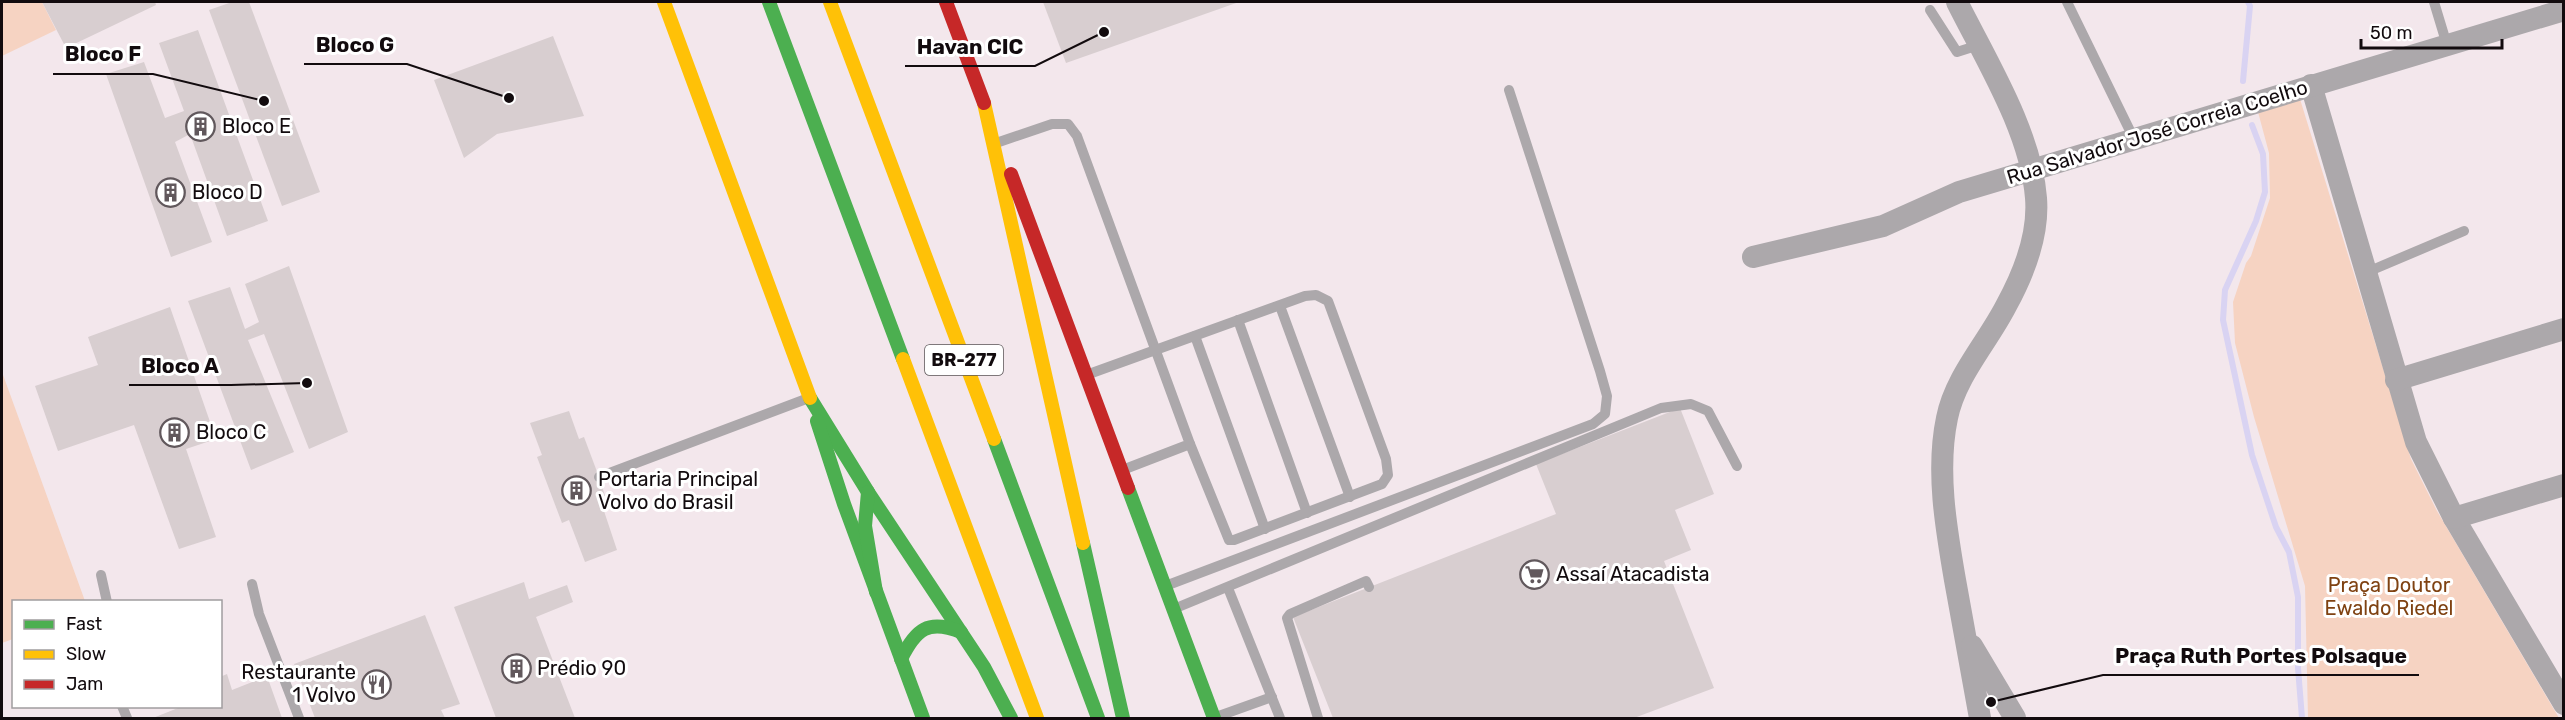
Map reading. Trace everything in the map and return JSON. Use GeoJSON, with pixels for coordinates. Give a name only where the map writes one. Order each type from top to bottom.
{"type":"FeatureCollection","features":[{"type":"Feature","properties":{"kind":"main road"},"geometry":{"type":"LineString","coordinates":[[664,2],[810,398],[844,504],[923,718]]}},
{"type":"Feature","properties":{"kind":"main road","name":"BR-277"},"geometry":{"type":"LineString","coordinates":[[769,2],[1037,718]]}},
{"type":"Feature","properties":{"kind":"main road","name":"BR-277"},"geometry":{"type":"LineString","coordinates":[[830,2],[1098,718]]}},
{"type":"Feature","properties":{"kind":"main road"},"geometry":{"type":"LineString","coordinates":[[946,2],[1214,718]]}},
{"type":"Feature","properties":{"kind":"main road"},"geometry":{"type":"LineString","coordinates":[[984,103],[1123,718]]}},
{"type":"Feature","properties":{"kind":"main road"},"geometry":{"type":"LineString","coordinates":[[810,398],[868,492],[961,632],[1011,718]]}},
{"type":"Feature","properties":{"kind":"main road"},"geometry":{"type":"LineString","coordinates":[[868,492],[865,526],[876,592]]}},
{"type":"Feature","properties":{"kind":"main road"},"geometry":{"type":"LineString","coordinates":[[901,659],[908,643],[917,632],[931,625],[945,624],[961,632]]}},
{"type":"Feature","properties":{"kind":"street"},"geometry":{"type":"LineString","coordinates":[[1957,2],[2004,97],[2032,169],[2036,208],[2028,254],[2006,306],[1959,384],[1947,417],[1942,456],[1950,549],[1980,718]]}},
{"type":"Feature","properties":{"kind":"street","name":"Rua Salvador José Correia Coelho"},"geometry":{"type":"LineString","coordinates":[[1753,257],[1883,226],[1959,192],[2564,10]]}},
{"type":"Feature","properties":{"kind":"street"},"geometry":{"type":"LineString","coordinates":[[2311,85],[2416,442],[2454,518],[2557,680],[2564,704]]}},
{"type":"Feature","properties":{"kind":"street"},"geometry":{"type":"LineString","coordinates":[[2396,380],[2564,329]]}},
{"type":"Feature","properties":{"kind":"street"},"geometry":{"type":"LineString","coordinates":[[2454,518],[2564,485]]}},
{"type":"Feature","properties":{"kind":"street"},"geometry":{"type":"LineString","coordinates":[[1964,632],[2015,718]]}},
{"type":"Feature","properties":{"kind":"lane"},"geometry":{"type":"LineString","coordinates":[[2067,2],[2134,139]]}},
{"type":"Feature","properties":{"kind":"lane"},"geometry":{"type":"LineString","coordinates":[[2434,2],[2447,45]]}},
{"type":"Feature","properties":{"kind":"lane"},"geometry":{"type":"LineString","coordinates":[[1930,10],[1957,52],[1978,45]]}},
{"type":"Feature","properties":{"kind":"lane"},"geometry":{"type":"LineString","coordinates":[[1165,586],[1593,424],[1605,414],[1607,396],[1605,387],[1509,90]]}},
{"type":"Feature","properties":{"kind":"lane"},"geometry":{"type":"LineString","coordinates":[[999,142],[1052,124],[1068,124],[1077,136],[1155,351],[1226,536],[1234,540],[1350,497],[1382,484],[1388,475],[1386,459],[1328,302],[1316,295],[1305,296],[1280,306],[1238,320],[1155,351],[1086,375]]}},
{"type":"Feature","properties":{"kind":"lane"},"geometry":{"type":"LineString","coordinates":[[2365,273],[2464,231]]}},
{"type":"Feature","properties":{"kind":"lane"},"geometry":{"type":"LineString","coordinates":[[1280,306],[1350,497]]}},
{"type":"Feature","properties":{"kind":"lane"},"geometry":{"type":"LineString","coordinates":[[1238,320],[1307,513]]}},
{"type":"Feature","properties":{"kind":"lane"},"geometry":{"type":"LineString","coordinates":[[1195,336],[1265,529]]}},
{"type":"Feature","properties":{"kind":"lane"},"geometry":{"type":"LineString","coordinates":[[599,477],[810,398]]}},
{"type":"Feature","properties":{"kind":"lane"},"geometry":{"type":"LineString","coordinates":[[1173,609],[1661,408],[1691,404],[1708,411],[1737,466]]}},
{"type":"Feature","properties":{"kind":"lane"},"geometry":{"type":"LineString","coordinates":[[1122,471],[1190,444]]}},
{"type":"Feature","properties":{"kind":"lane"},"geometry":{"type":"LineString","coordinates":[[101,575],[107,600]]}},
{"type":"Feature","properties":{"kind":"lane"},"geometry":{"type":"LineString","coordinates":[[252,584],[260,614],[299,718]]}},
{"type":"Feature","properties":{"kind":"lane"},"geometry":{"type":"LineString","coordinates":[[1318,718],[1287,618],[1367,584]]}},
{"type":"Feature","properties":{"kind":"lane"},"geometry":{"type":"LineString","coordinates":[[1228,588],[1280,718]]}},
{"type":"Feature","properties":{"kind":"lane"},"geometry":{"type":"LineString","coordinates":[[1214,718],[1272,697]]}},
{"type":"Feature","properties":{"kind":"green space"},"geometry":{"type":"Polygon","coordinates":[[[2,2],[42,2],[56,30],[2,56],[2,2]]]}},
{"type":"Feature","properties":{"kind":"green space","name":"Praça Doutor Ewaldo Riedel"},"geometry":{"type":"Polygon","coordinates":[[[2300,99],[2411,459],[2437,511],[2559,718],[2308,718],[2305,586],[2254,417],[2235,343],[2233,302],[2270,198],[2269,153],[2258,112],[2300,99]]]}},
{"type":"Feature","properties":{"kind":"green space"},"geometry":{"type":"Polygon","coordinates":[[[2,372],[85,600],[12,600],[12,639],[2,643],[2,372]]]}},
{"type":"Feature","properties":{"kind":"building"},"geometry":{"type":"Polygon","coordinates":[[[42,2],[155,2],[156,5],[66,48],[42,2]]]}},
{"type":"Feature","properties":{"kind":"building"},"geometry":{"type":"Polygon","coordinates":[[[232,2],[249,2],[320,192],[282,206],[209,10],[232,2]]]}},
{"type":"Feature","properties":{"kind":"building"},"geometry":{"type":"Polygon","coordinates":[[[1043,2],[1239,2],[1066,63],[1043,2]]]}},
{"type":"Feature","properties":{"kind":"building"},"geometry":{"type":"Polygon","coordinates":[[[198,30],[268,221],[227,236],[190,134],[175,142],[212,242],[171,257],[106,74],[144,62],[165,118],[184,111],[159,43],[198,30]]]}},
{"type":"Feature","properties":{"kind":"building"},"geometry":{"type":"Polygon","coordinates":[[[553,36],[584,116],[497,134],[464,158],[434,80],[553,36]]]}},
{"type":"Feature","properties":{"kind":"building"},"geometry":{"type":"Polygon","coordinates":[[[289,266],[348,432],[309,449],[264,334],[248,340],[294,452],[251,470],[188,301],[230,287],[245,329],[259,322],[245,284],[289,266]]]}},
{"type":"Feature","properties":{"kind":"building","name":"Bloco C"},"geometry":{"type":"Polygon","coordinates":[[[170,307],[216,439],[186,449],[216,537],[179,549],[134,425],[58,451],[35,386],[98,365],[88,337],[170,307]]]}},
{"type":"Feature","properties":{"kind":"building","name":"Assaí Atacadista"},"geometry":{"type":"Polygon","coordinates":[[[1680,408],[1714,494],[1675,510],[1691,550],[1664,561],[1714,688],[1634,718],[1333,718],[1293,617],[1556,514],[1536,464],[1680,408]]]}},
{"type":"Feature","properties":{"kind":"building","name":"Portaria Principal Volvo do Brasil"},"geometry":{"type":"Polygon","coordinates":[[[569,411],[579,439],[584,437],[599,477],[608,505],[603,508],[617,550],[585,562],[569,520],[562,523],[537,457],[542,455],[530,423],[569,411]]]}},
{"type":"Feature","properties":{"kind":"building","name":"Prédio 90"},"geometry":{"type":"Polygon","coordinates":[[[524,582],[529,599],[567,585],[573,602],[536,617],[575,718],[496,718],[454,607],[524,582]]]}},
{"type":"Feature","properties":{"kind":"building","name":"Restaurante 1 Volvo"},"geometry":{"type":"Polygon","coordinates":[[[425,615],[460,704],[441,710],[445,718],[315,718],[294,664],[425,615]]]}},
{"type":"Feature","properties":{"kind":"building"},"geometry":{"type":"Polygon","coordinates":[[[227,674],[232,690],[267,676],[282,718],[153,718],[178,708],[222,708],[222,676],[227,674]]]}},
{"type":"Feature","properties":{"kind":"waterway"},"geometry":{"type":"LineString","coordinates":[[2243,81],[2250,6],[2248,2]]}},
{"type":"Feature","properties":{"kind":"waterway"},"geometry":{"type":"LineString","coordinates":[[2252,125],[2263,154],[2265,192],[2256,221],[2225,290],[2223,320],[2252,455],[2276,527],[2289,552],[2298,597],[2298,668],[2302,718]]}},
{"type":"Feature","properties":{"kind":"traffic: fast"},"geometry":{"type":"LineString","coordinates":[[769,2],[903,359]]}},
{"type":"Feature","properties":{"kind":"traffic: fast"},"geometry":{"type":"LineString","coordinates":[[810,398],[868,492],[984,667],[1011,718]]}},
{"type":"Feature","properties":{"kind":"traffic: fast"},"geometry":{"type":"LineString","coordinates":[[817,421],[844,504],[923,718]]}},
{"type":"Feature","properties":{"kind":"traffic: fast"},"geometry":{"type":"LineString","coordinates":[[994,439],[1098,718]]}},
{"type":"Feature","properties":{"kind":"traffic: fast"},"geometry":{"type":"LineString","coordinates":[[1128,488],[1214,718]]}},
{"type":"Feature","properties":{"kind":"traffic: fast"},"geometry":{"type":"LineString","coordinates":[[868,492],[865,526],[876,592]]}},
{"type":"Feature","properties":{"kind":"traffic: fast"},"geometry":{"type":"LineString","coordinates":[[1083,543],[1123,718]]}},
{"type":"Feature","properties":{"kind":"traffic: fast"},"geometry":{"type":"LineString","coordinates":[[901,659],[912,640],[924,629],[940,627],[961,632]]}},
{"type":"Feature","properties":{"kind":"traffic: slow"},"geometry":{"type":"LineString","coordinates":[[664,2],[810,398]]}},
{"type":"Feature","properties":{"kind":"traffic: slow"},"geometry":{"type":"LineString","coordinates":[[830,2],[994,439]]}},
{"type":"Feature","properties":{"kind":"traffic: slow"},"geometry":{"type":"LineString","coordinates":[[984,103],[1083,543]]}},
{"type":"Feature","properties":{"kind":"traffic: slow"},"geometry":{"type":"LineString","coordinates":[[903,359],[1037,718]]}},
{"type":"Feature","properties":{"kind":"traffic: jam"},"geometry":{"type":"LineString","coordinates":[[946,2],[984,103]]}},
{"type":"Feature","properties":{"kind":"traffic: jam"},"geometry":{"type":"LineString","coordinates":[[1011,174],[1128,488]]}},
{"type":"Feature","properties":{"kind":"place","name":"Havan CIC"},"geometry":{"type":"Point","coordinates":[1104,32]}},
{"type":"Feature","properties":{"kind":"place","name":"Bloco G"},"geometry":{"type":"Point","coordinates":[509,98]}},
{"type":"Feature","properties":{"kind":"place","name":"Bloco F"},"geometry":{"type":"Point","coordinates":[264,101]}},
{"type":"Feature","properties":{"kind":"place","name":"Bloco E"},"geometry":{"type":"Point","coordinates":[201,126]}},
{"type":"Feature","properties":{"kind":"place","name":"Bloco D"},"geometry":{"type":"Point","coordinates":[171,192]}},
{"type":"Feature","properties":{"kind":"place","name":"Bloco A"},"geometry":{"type":"Point","coordinates":[307,383]}},
{"type":"Feature","properties":{"kind":"place","name":"Bloco C"},"geometry":{"type":"Point","coordinates":[175,432]}},
{"type":"Feature","properties":{"kind":"place","name":"Portaria Principal Volvo do Brasil"},"geometry":{"type":"Point","coordinates":[577,491]}},
{"type":"Feature","properties":{"kind":"place","name":"Assaí Atacadista"},"geometry":{"type":"Point","coordinates":[1535,574]}},
{"type":"Feature","properties":{"kind":"place","name":"Prédio 90"},"geometry":{"type":"Point","coordinates":[516,668]}},
{"type":"Feature","properties":{"kind":"place","name":"Restaurante 1 Volvo"},"geometry":{"type":"Point","coordinates":[377,684]}},
{"type":"Feature","properties":{"kind":"place","name":"Praça Ruth Portes Polsaque"},"geometry":{"type":"Point","coordinates":[1991,702]}}]}
